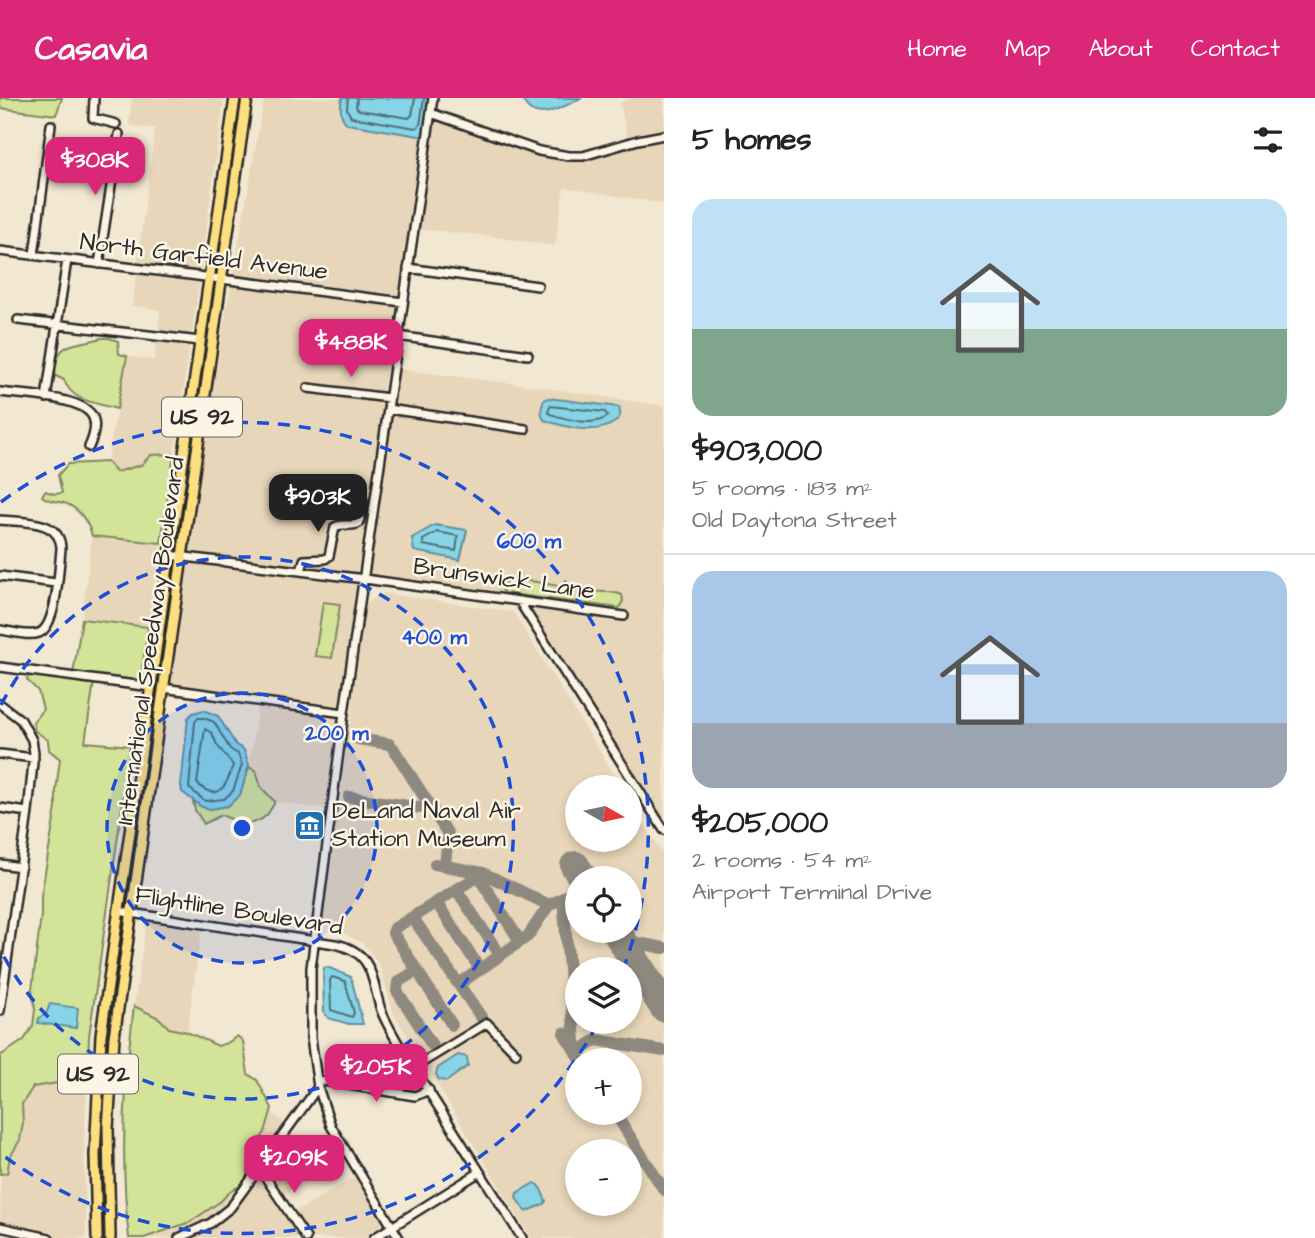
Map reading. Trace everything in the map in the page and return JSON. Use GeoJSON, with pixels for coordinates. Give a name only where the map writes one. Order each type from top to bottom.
{"type":"FeatureCollection","features":[{"type":"Feature","properties":{"kind":"main road","name":"International Speedway Boulevard"},"geometry":{"type":"LineString","coordinates":[[97,1238],[95,1155],[99,1065],[118,911],[235,98]]}},
{"type":"Feature","properties":{"kind":"main road","name":"International Speedway Boulevard"},"geometry":{"type":"LineString","coordinates":[[110,1238],[108,1156],[111,1065],[247,98]]}},
{"type":"Feature","properties":{"kind":"main road"},"geometry":{"type":"LineString","coordinates":[[231,124],[241,143]]}},
{"type":"Feature","properties":{"kind":"main road"},"geometry":{"type":"LineString","coordinates":[[228,145],[235,149],[239,160]]}},
{"type":"Feature","properties":{"kind":"main road"},"geometry":{"type":"LineString","coordinates":[[153,668],[156,681],[163,688]]}},
{"type":"Feature","properties":{"kind":"main road"},"geometry":{"type":"LineString","coordinates":[[150,687],[158,696],[161,708]]}},
{"type":"Feature","properties":{"kind":"street"},"geometry":{"type":"LineString","coordinates":[[94,98],[93,118],[116,124]]}},
{"type":"Feature","properties":{"kind":"street"},"geometry":{"type":"LineString","coordinates":[[400,1238],[331,1126],[318,1084],[311,1038],[311,968],[344,713],[433,98]]}},
{"type":"Feature","properties":{"kind":"street"},"geometry":{"type":"LineString","coordinates":[[431,113],[539,151],[569,156],[583,156],[664,135]]}},
{"type":"Feature","properties":{"kind":"street"},"geometry":{"type":"LineString","coordinates":[[34,255],[51,125]]}},
{"type":"Feature","properties":{"kind":"street"},"geometry":{"type":"LineString","coordinates":[[99,264],[119,134]]}},
{"type":"Feature","properties":{"kind":"street","name":"North Garfield Avenue"},"geometry":{"type":"LineString","coordinates":[[0,251],[403,302]]}},
{"type":"Feature","properties":{"kind":"street"},"geometry":{"type":"LineString","coordinates":[[46,398],[67,260]]}},
{"type":"Feature","properties":{"kind":"street"},"geometry":{"type":"LineString","coordinates":[[408,268],[538,286]]}},
{"type":"Feature","properties":{"kind":"street"},"geometry":{"type":"LineString","coordinates":[[18,320],[200,341]]}},
{"type":"Feature","properties":{"kind":"street"},"geometry":{"type":"LineString","coordinates":[[398,336],[528,355]]}},
{"type":"Feature","properties":{"kind":"street"},"geometry":{"type":"LineString","coordinates":[[308,388],[390,398]]}},
{"type":"Feature","properties":{"kind":"street"},"geometry":{"type":"LineString","coordinates":[[0,392],[67,401],[91,414],[94,435],[89,447]]}},
{"type":"Feature","properties":{"kind":"street"},"geometry":{"type":"LineString","coordinates":[[388,409],[525,429]]}},
{"type":"Feature","properties":{"kind":"street"},"geometry":{"type":"LineString","coordinates":[[301,571],[304,559],[326,559],[329,556],[335,527],[359,523],[363,501]]}},
{"type":"Feature","properties":{"kind":"street"},"geometry":{"type":"LineString","coordinates":[[0,520],[42,525],[56,532],[61,542],[51,620],[45,629],[33,634],[0,630]]}},
{"type":"Feature","properties":{"kind":"street","name":"Brunswick Lane"},"geometry":{"type":"LineString","coordinates":[[169,555],[365,579],[624,616]]}},
{"type":"Feature","properties":{"kind":"street"},"geometry":{"type":"LineString","coordinates":[[0,576],[57,583]]}},
{"type":"Feature","properties":{"kind":"street"},"geometry":{"type":"LineString","coordinates":[[519,601],[664,830]]}},
{"type":"Feature","properties":{"kind":"street"},"geometry":{"type":"LineString","coordinates":[[0,667],[150,687]]}},
{"type":"Feature","properties":{"kind":"street"},"geometry":{"type":"LineString","coordinates":[[163,688],[344,713]]}},
{"type":"Feature","properties":{"kind":"street"},"geometry":{"type":"LineString","coordinates":[[0,704],[21,720],[32,740],[34,758],[0,1011]]}},
{"type":"Feature","properties":{"kind":"street"},"geometry":{"type":"LineString","coordinates":[[0,754],[34,758]]}},
{"type":"Feature","properties":{"kind":"street"},"geometry":{"type":"LineString","coordinates":[[0,808],[28,812]]}},
{"type":"Feature","properties":{"kind":"street"},"geometry":{"type":"LineString","coordinates":[[0,864],[21,867]]}},
{"type":"Feature","properties":{"kind":"street","name":"Flightline Boulevard"},"geometry":{"type":"LineString","coordinates":[[118,911],[343,945],[362,957],[373,975],[386,1021],[522,1238]]}},
{"type":"Feature","properties":{"kind":"street"},"geometry":{"type":"LineString","coordinates":[[415,1067],[487,1023],[516,1053]]}},
{"type":"Feature","properties":{"kind":"street"},"geometry":{"type":"LineString","coordinates":[[99,1065],[111,1065]]}},
{"type":"Feature","properties":{"kind":"street"},"geometry":{"type":"LineString","coordinates":[[318,1084],[415,1096],[429,1090]]}},
{"type":"Feature","properties":{"kind":"street"},"geometry":{"type":"LineString","coordinates":[[184,1237],[211,1223],[231,1208],[259,1172],[318,1084]]}},
{"type":"Feature","properties":{"kind":"street"},"geometry":{"type":"LineString","coordinates":[[259,1172],[267,1178],[306,1238]]}},
{"type":"Feature","properties":{"kind":"street"},"geometry":{"type":"LineString","coordinates":[[374,1238],[480,1172]]}},
{"type":"Feature","properties":{"kind":"street"},"geometry":{"type":"LineString","coordinates":[[0,1227],[49,1238]]}},
{"type":"Feature","properties":{"kind":"shaded area"},"geometry":{"type":"Polygon","coordinates":[[[132,98],[224,98],[200,273],[137,266],[155,129],[129,125],[132,98]]]}},
{"type":"Feature","properties":{"kind":"shaded area"},"geometry":{"type":"Polygon","coordinates":[[[264,98],[342,98],[340,109],[348,124],[425,137],[400,299],[233,277],[264,98]]]}},
{"type":"Feature","properties":{"kind":"shaded area"},"geometry":{"type":"Polygon","coordinates":[[[630,98],[664,98],[664,133],[628,140],[620,103],[630,98]]]}},
{"type":"Feature","properties":{"kind":"shaded area"},"geometry":{"type":"Polygon","coordinates":[[[433,116],[564,160],[664,138],[664,204],[564,187],[555,246],[416,229],[433,116]]]}},
{"type":"Feature","properties":{"kind":"shaded area"},"geometry":{"type":"Polygon","coordinates":[[[137,270],[200,277],[191,338],[158,334],[160,310],[132,306],[137,270]]]}},
{"type":"Feature","properties":{"kind":"shaded area"},"geometry":{"type":"Polygon","coordinates":[[[232,281],[399,303],[362,576],[304,569],[305,563],[326,561],[337,529],[361,525],[366,500],[362,498],[357,522],[333,526],[326,555],[308,557],[299,568],[187,555],[232,281]]]}},
{"type":"Feature","properties":{"kind":"shaded area"},"geometry":{"type":"Polygon","coordinates":[[[157,338],[190,342],[174,454],[158,454],[141,465],[115,472],[107,462],[127,356],[154,360],[157,338]]]}},
{"type":"Feature","properties":{"kind":"shaded area"},"geometry":{"type":"Polygon","coordinates":[[[396,369],[664,406],[664,826],[642,791],[642,775],[632,775],[517,595],[619,608],[617,593],[584,591],[534,582],[504,584],[503,593],[368,575],[390,412],[528,431],[528,427],[391,407],[396,369]],[[548,398],[544,420],[594,430],[619,408],[548,398]],[[435,525],[413,538],[415,551],[460,560],[467,530],[435,525]]]}},
{"type":"Feature","properties":{"kind":"shaded area"},"geometry":{"type":"Polygon","coordinates":[[[92,536],[161,543],[148,627],[82,619],[92,536]]]}},
{"type":"Feature","properties":{"kind":"shaded area"},"geometry":{"type":"Polygon","coordinates":[[[187,559],[362,581],[342,710],[169,687],[187,559]]]}},
{"type":"Feature","properties":{"kind":"shaded area"},"geometry":{"type":"Polygon","coordinates":[[[383,593],[513,612],[615,775],[565,775],[565,852],[642,852],[642,820],[664,856],[664,1238],[531,1238],[394,1014],[379,964],[363,943],[323,924],[366,603],[383,593]]]}},
{"type":"Feature","properties":{"kind":"shaded area"},"geometry":{"type":"Polygon","coordinates":[[[168,691],[341,715],[329,809],[274,802],[266,795],[256,771],[249,767],[258,707],[168,695],[168,691]]]}},
{"type":"Feature","properties":{"kind":"shaded area"},"geometry":{"type":"Polygon","coordinates":[[[147,918],[202,926],[187,1032],[169,1028],[159,1018],[134,1006],[147,918]]]}},
{"type":"Feature","properties":{"kind":"shaded area"},"geometry":{"type":"Polygon","coordinates":[[[68,1076],[78,1083],[87,1083],[84,1145],[86,1238],[57,1238],[0,1224],[1,1174],[7,1173],[23,1123],[21,1109],[26,1094],[33,1086],[64,1082],[68,1076]]]}},
{"type":"Feature","properties":{"kind":"shaded area"},"geometry":{"type":"Polygon","coordinates":[[[271,1112],[287,1125],[229,1206],[209,1221],[172,1238],[144,1238],[190,1222],[241,1185],[247,1178],[250,1155],[265,1132],[271,1112]]]}},
{"type":"Feature","properties":{"kind":"shaded area"},"geometry":{"type":"Polygon","coordinates":[[[290,1131],[315,1174],[281,1196],[262,1171],[290,1131]]]}},
{"type":"Feature","properties":{"kind":"shaded area"},"geometry":{"type":"Polygon","coordinates":[[[259,1175],[303,1238],[191,1238],[233,1209],[259,1175]]]}},
{"type":"Feature","properties":{"kind":"shaded area"},"geometry":{"type":"Polygon","coordinates":[[[358,1175],[389,1226],[370,1238],[309,1238],[293,1213],[358,1175]]]}},
{"type":"Feature","properties":{"kind":"green space"},"geometry":{"type":"Polygon","coordinates":[[[0,98],[62,98],[56,115],[0,108],[0,98]]]}},
{"type":"Feature","properties":{"kind":"green space"},"geometry":{"type":"Polygon","coordinates":[[[101,338],[118,341],[119,354],[127,356],[117,409],[79,397],[68,388],[64,380],[56,376],[56,361],[64,349],[101,338]]]}},
{"type":"Feature","properties":{"kind":"green space"},"geometry":{"type":"Polygon","coordinates":[[[174,454],[161,543],[92,536],[77,510],[66,503],[48,500],[42,496],[45,491],[62,493],[58,475],[68,464],[107,462],[116,472],[141,465],[151,455],[174,454]]]}},
{"type":"Feature","properties":{"kind":"green space"},"geometry":{"type":"Polygon","coordinates":[[[508,579],[613,593],[622,595],[623,601],[619,608],[503,593],[502,588],[508,579]]]}},
{"type":"Feature","properties":{"kind":"green space"},"geometry":{"type":"Polygon","coordinates":[[[323,602],[340,604],[332,658],[315,656],[323,602]]]}},
{"type":"Feature","properties":{"kind":"green space"},"geometry":{"type":"Polygon","coordinates":[[[82,619],[148,627],[140,682],[73,674],[82,619]]]}},
{"type":"Feature","properties":{"kind":"green space"},"geometry":{"type":"Polygon","coordinates":[[[29,673],[94,682],[85,742],[131,746],[89,1036],[87,1083],[78,1083],[69,1077],[64,1082],[33,1087],[22,1104],[20,1140],[10,1157],[7,1173],[0,1174],[0,1056],[24,1040],[33,1026],[35,1009],[32,990],[41,896],[56,808],[60,759],[49,750],[48,740],[35,731],[33,722],[43,709],[38,691],[27,680],[29,673]]]}},
{"type":"Feature","properties":{"kind":"green space"},"geometry":{"type":"Polygon","coordinates":[[[249,767],[256,771],[261,787],[274,801],[267,815],[246,825],[221,815],[204,824],[193,801],[202,807],[228,805],[240,795],[249,767]]]}},
{"type":"Feature","properties":{"kind":"green space"},"geometry":{"type":"Polygon","coordinates":[[[134,1006],[159,1018],[169,1028],[187,1032],[218,1046],[237,1036],[243,1041],[248,1074],[257,1080],[272,1108],[265,1132],[250,1155],[247,1178],[241,1186],[231,1190],[221,1201],[190,1222],[144,1238],[129,1238],[126,1209],[126,1093],[134,1006]]]}},
{"type":"Feature","properties":{"kind":"water"},"geometry":{"type":"Polygon","coordinates":[[[342,98],[431,98],[425,137],[348,124],[342,116],[342,98]]]}},
{"type":"Feature","properties":{"kind":"water"},"geometry":{"type":"Polygon","coordinates":[[[522,98],[582,98],[541,113],[527,107],[522,98]]]}},
{"type":"Feature","properties":{"kind":"water"},"geometry":{"type":"Polygon","coordinates":[[[548,398],[619,407],[620,416],[615,422],[599,429],[561,425],[544,420],[542,406],[548,398]]]}},
{"type":"Feature","properties":{"kind":"water"},"geometry":{"type":"Polygon","coordinates":[[[435,525],[467,530],[460,560],[414,551],[412,538],[435,525]]]}},
{"type":"Feature","properties":{"kind":"water"},"geometry":{"type":"Polygon","coordinates":[[[204,710],[218,716],[236,745],[244,750],[249,765],[240,795],[228,806],[211,809],[202,807],[182,792],[181,785],[188,718],[193,713],[204,710]]]}},
{"type":"Feature","properties":{"kind":"water"},"geometry":{"type":"Polygon","coordinates":[[[327,967],[351,977],[363,1024],[349,1024],[328,1018],[324,1012],[323,973],[327,967]]]}},
{"type":"Feature","properties":{"kind":"water"},"geometry":{"type":"Polygon","coordinates":[[[50,1004],[78,1008],[76,1028],[38,1023],[50,1004]]]}},
{"type":"Feature","properties":{"kind":"water"},"geometry":{"type":"Polygon","coordinates":[[[458,1055],[467,1057],[468,1066],[447,1081],[439,1080],[436,1074],[438,1068],[458,1055]]]}},
{"type":"Feature","properties":{"kind":"water"},"geometry":{"type":"Polygon","coordinates":[[[534,1183],[539,1185],[546,1201],[526,1212],[516,1198],[517,1193],[534,1183]]]}},
{"type":"Feature","properties":{"kind":"taxiway"},"geometry":{"type":"LineString","coordinates":[[358,739],[389,744],[393,748],[448,834],[445,865]]}},
{"type":"Feature","properties":{"kind":"taxiway"},"geometry":{"type":"LineString","coordinates":[[349,797],[421,808],[429,804]]}},
{"type":"Feature","properties":{"kind":"taxiway"},"geometry":{"type":"LineString","coordinates":[[435,864],[483,873],[549,905],[563,898]]}},
{"type":"Feature","properties":{"kind":"taxiway"},"geometry":{"type":"LineString","coordinates":[[452,1025],[393,933],[395,928],[483,873]]}},
{"type":"Feature","properties":{"kind":"taxiway"},"geometry":{"type":"LineString","coordinates":[[478,876],[520,941]]}},
{"type":"Feature","properties":{"kind":"taxiway"},"geometry":{"type":"LineString","coordinates":[[456,889],[500,955]]}},
{"type":"Feature","properties":{"kind":"taxiway"},"geometry":{"type":"LineString","coordinates":[[565,897],[565,922]]}},
{"type":"Feature","properties":{"kind":"taxiway"},"geometry":{"type":"LineString","coordinates":[[436,902],[480,969]]}},
{"type":"Feature","properties":{"kind":"taxiway"},"geometry":{"type":"LineString","coordinates":[[459,984],[528,936],[549,905]]}},
{"type":"Feature","properties":{"kind":"taxiway"},"geometry":{"type":"LineString","coordinates":[[413,918],[481,1017]]}},
{"type":"Feature","properties":{"kind":"taxiway"},"geometry":{"type":"LineString","coordinates":[[567,943],[576,1053],[596,1040],[664,1051]]}},
{"type":"Feature","properties":{"kind":"taxiway"},"geometry":{"type":"LineString","coordinates":[[638,943],[664,948]]}},
{"type":"Feature","properties":{"kind":"taxiway"},"geometry":{"type":"LineString","coordinates":[[416,971],[398,982],[397,991],[432,1045]]}},
{"type":"Feature","properties":{"kind":"taxiway"},"geometry":{"type":"LineString","coordinates":[[564,1033],[573,1048]]}},
{"type":"Feature","properties":{"kind":"taxiway"},"geometry":{"type":"LineString","coordinates":[[623,1125],[664,1190]]}},
{"type":"Feature","properties":{"kind":"runway"},"geometry":{"type":"LineString","coordinates":[[624,943],[664,1007]]}},
{"type":"Feature","properties":{"kind":"place","name":"DeLand Naval Air Station Museum"},"geometry":{"type":"Point","coordinates":[309,825]}}]}
